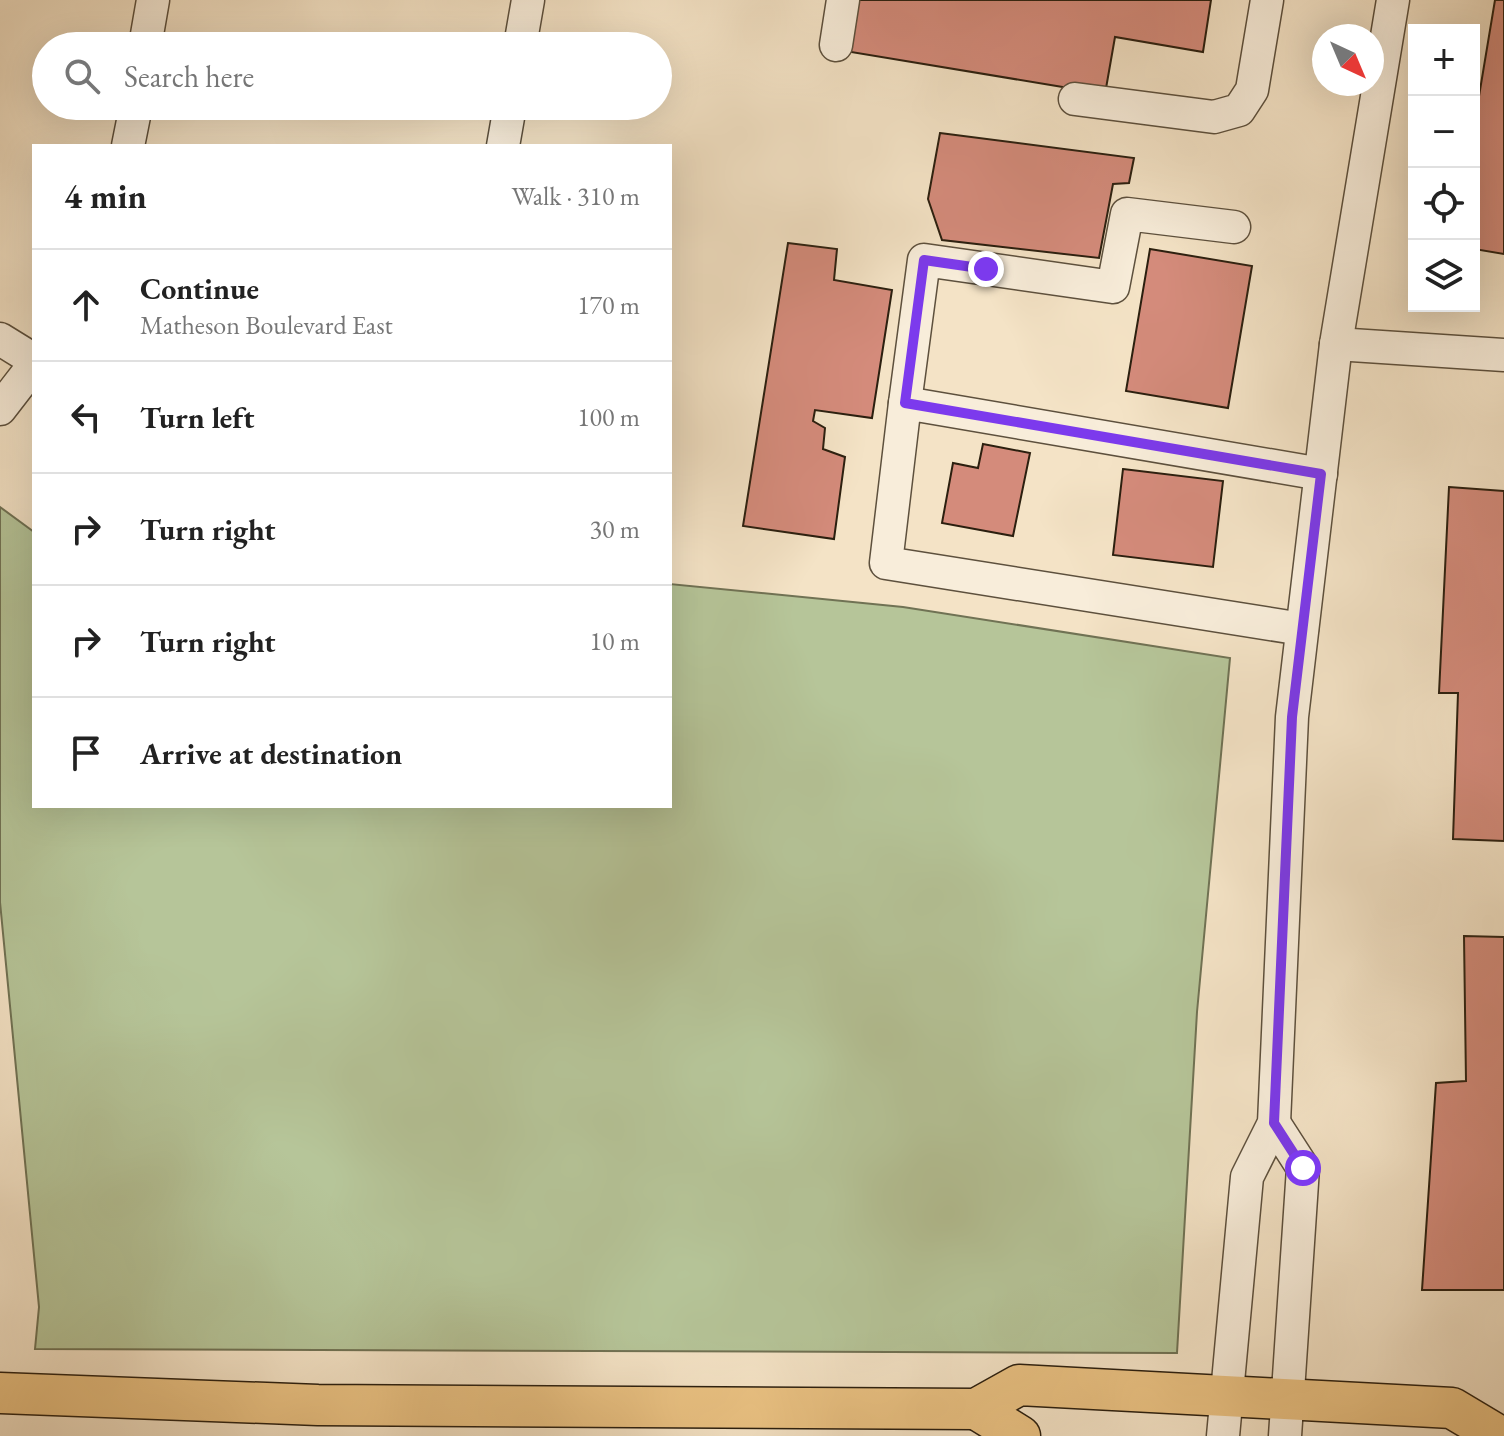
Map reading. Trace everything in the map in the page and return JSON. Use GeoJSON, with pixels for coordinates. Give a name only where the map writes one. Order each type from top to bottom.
{"type":"FeatureCollection","features":[{"type":"Feature","properties":{"kind":"main road"},"geometry":{"type":"LineString","coordinates":[[0,1393],[318,1405],[976,1409],[1019,1385],[1227,1396],[1286,1418],[1452,1408],[1499,1436]]}},
{"type":"Feature","properties":{"kind":"main road"},"geometry":{"type":"LineString","coordinates":[[976,1409],[1020,1436]]}},
{"type":"Feature","properties":{"kind":"street"},"geometry":{"type":"LineString","coordinates":[[147,32],[153,0]]}},
{"type":"Feature","properties":{"kind":"street"},"geometry":{"type":"LineString","coordinates":[[522,32],[528,0]]}},
{"type":"Feature","properties":{"kind":"street"},"geometry":{"type":"LineString","coordinates":[[836,45],[843,0]]}},
{"type":"Feature","properties":{"kind":"street"},"geometry":{"type":"LineString","coordinates":[[1075,99],[1214,117],[1239,110],[1252,90],[1267,0]]}},
{"type":"Feature","properties":{"kind":"street"},"geometry":{"type":"LineString","coordinates":[[1223,1436],[1247,1177],[1274,1123],[1292,717],[1302,629],[1336,344],[1393,0]]}},
{"type":"Feature","properties":{"kind":"street"},"geometry":{"type":"LineString","coordinates":[[128,144],[133,120]]}},
{"type":"Feature","properties":{"kind":"street"},"geometry":{"type":"LineString","coordinates":[[503,144],[508,120]]}},
{"type":"Feature","properties":{"kind":"street"},"geometry":{"type":"LineString","coordinates":[[1234,227],[1127,214],[1113,287],[924,260],[886,563],[1302,629]]}},
{"type":"Feature","properties":{"kind":"street"},"geometry":{"type":"LineString","coordinates":[[0,339],[32,361]]}},
{"type":"Feature","properties":{"kind":"street"},"geometry":{"type":"LineString","coordinates":[[1336,344],[1504,355]]}},
{"type":"Feature","properties":{"kind":"street"},"geometry":{"type":"LineString","coordinates":[[0,409],[32,365]]}},
{"type":"Feature","properties":{"kind":"street"},"geometry":{"type":"LineString","coordinates":[[905,403],[1321,474]]}},
{"type":"Feature","properties":{"kind":"street"},"geometry":{"type":"LineString","coordinates":[[1274,1123],[1303,1168],[1286,1418]]}},
{"type":"Feature","properties":{"kind":"green space"},"geometry":{"type":"Polygon","coordinates":[[[0,507],[32,531],[32,808],[672,808],[672,584],[903,607],[1230,658],[1197,1012],[1177,1353],[35,1349],[39,1307],[0,902],[0,507]]]}},
{"type":"Feature","properties":{"kind":"building"},"geometry":{"type":"Polygon","coordinates":[[[854,0],[1211,0],[1203,52],[1115,37],[1105,94],[845,51],[854,0]]]}},
{"type":"Feature","properties":{"kind":"building"},"geometry":{"type":"Polygon","coordinates":[[[1495,0],[1504,0],[1504,254],[1480,250],[1480,90],[1495,0]]]}},
{"type":"Feature","properties":{"kind":"building"},"geometry":{"type":"Polygon","coordinates":[[[940,133],[1134,158],[1129,183],[1113,184],[1099,258],[942,240],[928,199],[940,133]]]}},
{"type":"Feature","properties":{"kind":"building"},"geometry":{"type":"Polygon","coordinates":[[[788,243],[837,249],[834,280],[892,290],[872,418],[815,410],[813,421],[825,428],[823,449],[845,457],[834,539],[743,526],[788,243]]]}},
{"type":"Feature","properties":{"kind":"building"},"geometry":{"type":"Polygon","coordinates":[[[1150,249],[1252,266],[1228,408],[1126,391],[1150,249]]]}},
{"type":"Feature","properties":{"kind":"building"},"geometry":{"type":"Polygon","coordinates":[[[983,444],[1030,453],[1013,536],[942,523],[953,463],[978,468],[983,444]]]}},
{"type":"Feature","properties":{"kind":"building"},"geometry":{"type":"Polygon","coordinates":[[[1123,469],[1223,481],[1213,567],[1113,555],[1123,469]]]}},
{"type":"Feature","properties":{"kind":"building"},"geometry":{"type":"Polygon","coordinates":[[[1449,487],[1504,491],[1504,841],[1453,839],[1458,693],[1439,693],[1449,487]]]}},
{"type":"Feature","properties":{"kind":"building"},"geometry":{"type":"Polygon","coordinates":[[[1464,936],[1504,937],[1504,1290],[1422,1290],[1436,1083],[1466,1081],[1464,936]]]}},
{"type":"Feature","properties":{"kind":"route"},"geometry":{"type":"LineString","coordinates":[[986,269],[924,260],[905,403],[1321,474],[1292,717],[1276,1042],[1274,1123],[1303,1168]]}}]}
